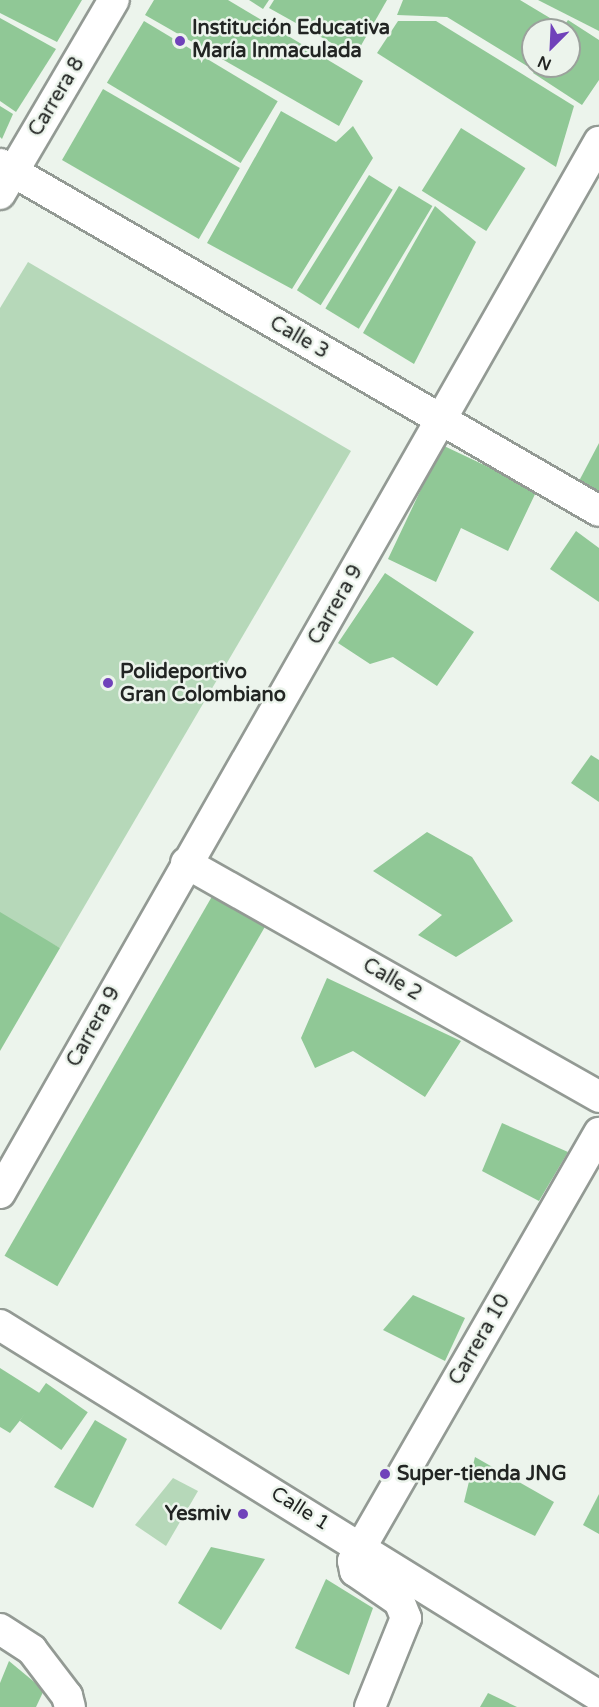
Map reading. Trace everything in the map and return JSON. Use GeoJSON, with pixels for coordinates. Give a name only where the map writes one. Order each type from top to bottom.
{"type":"FeatureCollection","features":[{"type":"Feature","properties":{"kind":"street","name":"Carrera 8"},"geometry":{"type":"LineString","coordinates":[[4,176],[114,0]]}},
{"type":"Feature","properties":{"kind":"street","name":"Carrera 9"},"geometry":{"type":"LineString","coordinates":[[0,1193],[186,862],[442,422],[599,142]]}},
{"type":"Feature","properties":{"kind":"street","name":"Calle 3"},"geometry":{"type":"LineString","coordinates":[[4,176],[599,511]]}},
{"type":"Feature","properties":{"kind":"street","name":"Calle 2"},"geometry":{"type":"LineString","coordinates":[[186,862],[599,1097]]}},
{"type":"Feature","properties":{"kind":"street","name":"Carrera 10"},"geometry":{"type":"LineString","coordinates":[[371,1553],[599,1133]]}},
{"type":"Feature","properties":{"kind":"street","name":"Calle 1"},"geometry":{"type":"LineString","coordinates":[[0,1325],[599,1696]]}},
{"type":"Feature","properties":{"kind":"street"},"geometry":{"type":"LineString","coordinates":[[370,1707],[406,1618],[399,1600],[355,1571],[353,1561],[371,1553]]}},
{"type":"Feature","properties":{"kind":"street"},"geometry":{"type":"LineString","coordinates":[[0,1629],[32,1650],[68,1696],[70,1707]]}},
{"type":"Feature","properties":{"kind":"green space","name":"Polideportivo Gran Colombiano"},"geometry":{"type":"Polygon","coordinates":[[[28,262],[351,451],[60,948],[0,916],[0,308],[28,262]]]}},
{"type":"Feature","properties":{"kind":"green space"},"geometry":{"type":"Polygon","coordinates":[[[173,1478],[198,1491],[166,1546],[135,1525],[173,1478]]]}},
{"type":"Feature","properties":{"kind":"building"},"geometry":{"type":"Polygon","coordinates":[[[0,0],[82,0],[57,42],[0,13],[0,0]]]}},
{"type":"Feature","properties":{"kind":"building"},"geometry":{"type":"Polygon","coordinates":[[[154,0],[228,0],[363,81],[339,126],[145,15],[154,0]]]}},
{"type":"Feature","properties":{"kind":"building"},"geometry":{"type":"Polygon","coordinates":[[[249,0],[269,0],[263,9],[249,0]]]}},
{"type":"Feature","properties":{"kind":"building"},"geometry":{"type":"Polygon","coordinates":[[[274,0],[387,0],[355,56],[269,8],[274,0]]]}},
{"type":"Feature","properties":{"kind":"building"},"geometry":{"type":"Polygon","coordinates":[[[403,0],[520,0],[550,18],[521,18],[521,62],[447,17],[397,15],[403,0]]]}},
{"type":"Feature","properties":{"kind":"building"},"geometry":{"type":"Polygon","coordinates":[[[538,0],[599,0],[599,31],[581,22],[581,18],[573,18],[538,0]]]}},
{"type":"Feature","properties":{"kind":"building"},"geometry":{"type":"Polygon","coordinates":[[[0,18],[56,49],[16,112],[0,101],[0,18]]]}},
{"type":"Feature","properties":{"kind":"building"},"geometry":{"type":"Polygon","coordinates":[[[144,21],[278,101],[241,163],[107,83],[144,21]]]}},
{"type":"Feature","properties":{"kind":"building"},"geometry":{"type":"Polygon","coordinates":[[[398,21],[436,21],[521,73],[521,78],[529,78],[574,106],[556,167],[377,53],[398,21]]]}},
{"type":"Feature","properties":{"kind":"building"},"geometry":{"type":"Polygon","coordinates":[[[581,28],[599,40],[599,80],[582,105],[541,78],[581,78],[581,28]]]}},
{"type":"Feature","properties":{"kind":"building"},"geometry":{"type":"Polygon","coordinates":[[[103,89],[240,168],[199,239],[62,160],[103,89]]]}},
{"type":"Feature","properties":{"kind":"building"},"geometry":{"type":"Polygon","coordinates":[[[0,106],[13,114],[2,139],[0,137],[0,106]]]}},
{"type":"Feature","properties":{"kind":"building"},"geometry":{"type":"Polygon","coordinates":[[[281,111],[336,142],[353,126],[373,158],[292,289],[207,243],[281,111]]]}},
{"type":"Feature","properties":{"kind":"building"},"geometry":{"type":"Polygon","coordinates":[[[461,128],[525,168],[486,231],[422,191],[461,128]]]}},
{"type":"Feature","properties":{"kind":"building"},"geometry":{"type":"Polygon","coordinates":[[[369,175],[393,190],[321,305],[297,290],[369,175]]]}},
{"type":"Feature","properties":{"kind":"building"},"geometry":{"type":"Polygon","coordinates":[[[399,186],[432,206],[359,329],[325,309],[399,186]]]}},
{"type":"Feature","properties":{"kind":"building"},"geometry":{"type":"Polygon","coordinates":[[[435,206],[476,242],[414,364],[363,333],[435,206]]]}},
{"type":"Feature","properties":{"kind":"building"},"geometry":{"type":"Polygon","coordinates":[[[599,443],[599,492],[579,481],[599,443]]]}},
{"type":"Feature","properties":{"kind":"building"},"geometry":{"type":"Polygon","coordinates":[[[442,445],[537,490],[508,551],[461,528],[436,582],[388,559],[442,445]]]}},
{"type":"Feature","properties":{"kind":"building"},"geometry":{"type":"Polygon","coordinates":[[[576,531],[599,548],[599,602],[550,569],[576,531]]]}},
{"type":"Feature","properties":{"kind":"building"},"geometry":{"type":"Polygon","coordinates":[[[385,573],[474,632],[437,686],[393,657],[370,664],[338,643],[385,573]]]}},
{"type":"Feature","properties":{"kind":"building"},"geometry":{"type":"Polygon","coordinates":[[[591,755],[599,760],[599,802],[571,783],[591,755]]]}},
{"type":"Feature","properties":{"kind":"building"},"geometry":{"type":"Polygon","coordinates":[[[427,832],[472,857],[513,921],[456,957],[418,935],[442,915],[373,871],[427,832]]]}},
{"type":"Feature","properties":{"kind":"building"},"geometry":{"type":"Polygon","coordinates":[[[218,886],[271,916],[57,1286],[5,1256],[218,886]]]}},
{"type":"Feature","properties":{"kind":"building"},"geometry":{"type":"Polygon","coordinates":[[[0,912],[60,948],[0,1051],[0,912]]]}},
{"type":"Feature","properties":{"kind":"building"},"geometry":{"type":"Polygon","coordinates":[[[327,978],[461,1041],[425,1097],[353,1051],[315,1068],[301,1038],[327,978]]]}},
{"type":"Feature","properties":{"kind":"building"},"geometry":{"type":"Polygon","coordinates":[[[502,1123],[568,1152],[539,1201],[482,1171],[502,1123]]]}},
{"type":"Feature","properties":{"kind":"building"},"geometry":{"type":"Polygon","coordinates":[[[413,1295],[465,1318],[445,1361],[383,1330],[413,1295]]]}},
{"type":"Feature","properties":{"kind":"building"},"geometry":{"type":"Polygon","coordinates":[[[0,1368],[41,1394],[10,1433],[0,1427],[0,1368]]]}},
{"type":"Feature","properties":{"kind":"building"},"geometry":{"type":"Polygon","coordinates":[[[46,1383],[88,1412],[61,1450],[20,1421],[46,1383]]]}},
{"type":"Feature","properties":{"kind":"building"},"geometry":{"type":"Polygon","coordinates":[[[95,1420],[127,1439],[93,1508],[54,1487],[95,1420]]]}},
{"type":"Feature","properties":{"kind":"building"},"geometry":{"type":"Polygon","coordinates":[[[475,1457],[554,1502],[535,1536],[464,1502],[475,1457]]]}},
{"type":"Feature","properties":{"kind":"building"},"geometry":{"type":"Polygon","coordinates":[[[599,1494],[599,1534],[583,1525],[599,1494]]]}},
{"type":"Feature","properties":{"kind":"building"},"geometry":{"type":"Polygon","coordinates":[[[211,1547],[265,1559],[221,1630],[178,1603],[211,1547]]]}},
{"type":"Feature","properties":{"kind":"building"},"geometry":{"type":"Polygon","coordinates":[[[326,1579],[373,1608],[349,1675],[295,1648],[326,1579]]]}},
{"type":"Feature","properties":{"kind":"building"},"geometry":{"type":"Polygon","coordinates":[[[9,1661],[44,1690],[36,1707],[0,1707],[0,1683],[9,1661]]]}},
{"type":"Feature","properties":{"kind":"building"},"geometry":{"type":"Polygon","coordinates":[[[488,1693],[517,1707],[480,1707],[488,1693]]]}},
{"type":"Feature","properties":{"kind":"place","name":"Institución Educativa María Inmaculada"},"geometry":{"type":"Point","coordinates":[180,41]}},
{"type":"Feature","properties":{"kind":"place","name":"Polideportivo Gran Colombiano"},"geometry":{"type":"Point","coordinates":[108,683]}},
{"type":"Feature","properties":{"kind":"place","name":"Super-tienda JNG"},"geometry":{"type":"Point","coordinates":[385,1474]}},
{"type":"Feature","properties":{"kind":"place","name":"Yesmiv"},"geometry":{"type":"Point","coordinates":[243,1514]}}]}
